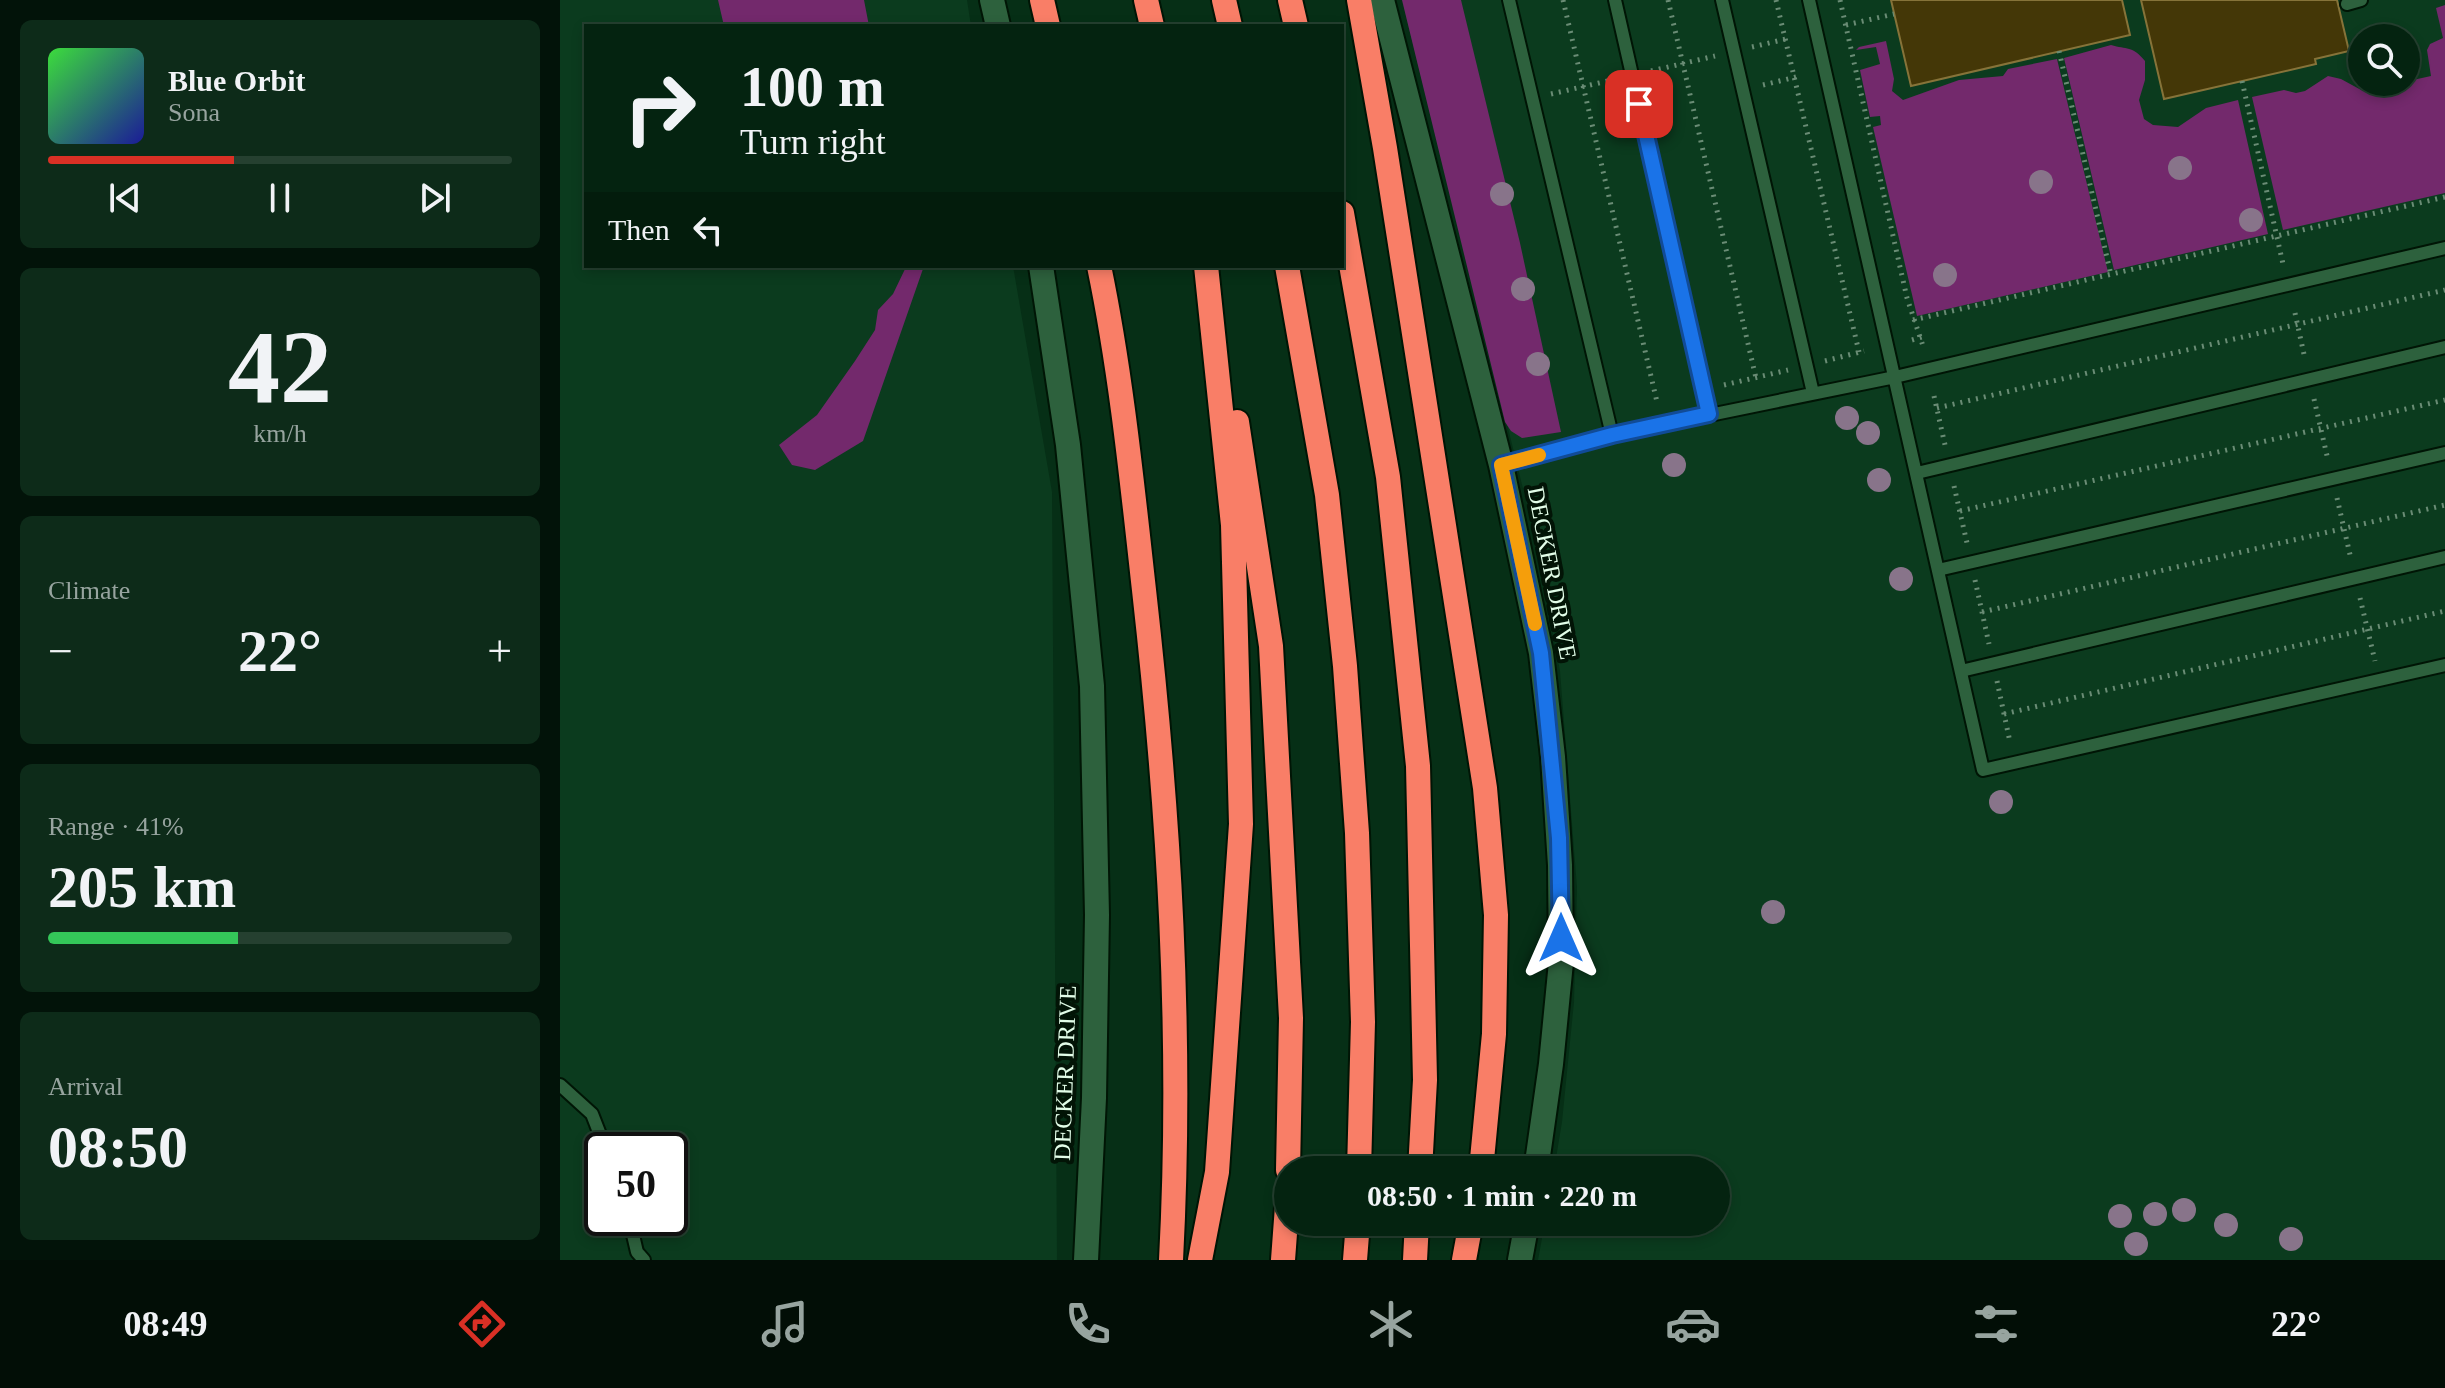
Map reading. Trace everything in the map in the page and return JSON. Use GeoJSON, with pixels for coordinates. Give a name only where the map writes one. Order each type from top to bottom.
{"type":"FeatureCollection","features":[{"type":"Feature","properties":{"kind":"highway"},"geometry":{"type":"LineString","coordinates":[[1042,0],[1048,24]]}},
{"type":"Feature","properties":{"kind":"highway"},"geometry":{"type":"LineString","coordinates":[[1146,0],[1152,24]]}},
{"type":"Feature","properties":{"kind":"highway"},"geometry":{"type":"LineString","coordinates":[[1224,0],[1230,24]]}},
{"type":"Feature","properties":{"kind":"highway"},"geometry":{"type":"LineString","coordinates":[[1290,0],[1296,24]]}},
{"type":"Feature","properties":{"kind":"highway"},"geometry":{"type":"LineString","coordinates":[[1359,0],[1485,788],[1496,915],[1494,1034],[1482,1156]]}},
{"type":"Feature","properties":{"kind":"highway"},"geometry":{"type":"LineString","coordinates":[[1344,224],[1388,477],[1418,766],[1425,1080],[1421,1156]]}},
{"type":"Feature","properties":{"kind":"highway"},"geometry":{"type":"LineString","coordinates":[[1099,268],[1129,452],[1157,707],[1174,943],[1171,1260]]}},
{"type":"Feature","properties":{"kind":"highway"},"geometry":{"type":"LineString","coordinates":[[1207,268],[1243,458],[1271,646],[1291,1018],[1288,1156]]}},
{"type":"Feature","properties":{"kind":"highway"},"geometry":{"type":"LineString","coordinates":[[1200,1260],[1217,1172],[1241,824],[1233,525],[1207,268]]}},
{"type":"Feature","properties":{"kind":"highway"},"geometry":{"type":"LineString","coordinates":[[1287,268],[1327,495],[1345,666],[1357,833],[1363,1022],[1359,1156]]}},
{"type":"Feature","properties":{"kind":"highway"},"geometry":{"type":"LineString","coordinates":[[1283,1260],[1285,1236]]}},
{"type":"Feature","properties":{"kind":"highway"},"geometry":{"type":"LineString","coordinates":[[1355,1260],[1357,1236]]}},
{"type":"Feature","properties":{"kind":"highway"},"geometry":{"type":"LineString","coordinates":[[1415,1260],[1416,1236]]}},
{"type":"Feature","properties":{"kind":"highway"},"geometry":{"type":"LineString","coordinates":[[1464,1260],[1468,1236]]}},
{"type":"Feature","properties":{"kind":"main road"},"geometry":{"type":"LineString","coordinates":[[992,0],[998,24]]}},
{"type":"Feature","properties":{"kind":"main road","name":"DECKER DRIVE"},"geometry":{"type":"LineString","coordinates":[[1382,0],[1501,465],[1541,653],[1553,757],[1560,865],[1561,962],[1538,1156]]}},
{"type":"Feature","properties":{"kind":"main road","name":"DECKER DRIVE"},"geometry":{"type":"LineString","coordinates":[[1041,268],[1068,445],[1092,686],[1097,915],[1094,1098],[1086,1260]]}},
{"type":"Feature","properties":{"kind":"main road"},"geometry":{"type":"LineString","coordinates":[[1520,1260],[1524,1236]]}},
{"type":"Feature","properties":{"kind":"lane"},"geometry":{"type":"LineString","coordinates":[[1509,0],[1612,435]]}},
{"type":"Feature","properties":{"kind":"lane"},"geometry":{"type":"LineString","coordinates":[[1615,0],[1709,414]]}},
{"type":"Feature","properties":{"kind":"lane"},"geometry":{"type":"LineString","coordinates":[[1722,0],[1813,393]]}},
{"type":"Feature","properties":{"kind":"lane"},"geometry":{"type":"LineString","coordinates":[[1809,0],[1983,770],[2445,665]]}},
{"type":"Feature","properties":{"kind":"lane"},"geometry":{"type":"LineString","coordinates":[[2347,4],[2361,0]]}},
{"type":"Feature","properties":{"kind":"lane"},"geometry":{"type":"LineString","coordinates":[[1501,465],[1612,435],[1895,377],[2445,248]]}},
{"type":"Feature","properties":{"kind":"lane"},"geometry":{"type":"LineString","coordinates":[[1917,473],[2445,347]]}},
{"type":"Feature","properties":{"kind":"lane"},"geometry":{"type":"LineString","coordinates":[[1938,570],[2445,453]]}},
{"type":"Feature","properties":{"kind":"lane"},"geometry":{"type":"LineString","coordinates":[[1961,671],[2445,557]]}},
{"type":"Feature","properties":{"kind":"lane"},"geometry":{"type":"LineString","coordinates":[[560,1085],[592,1114],[599,1132]]}},
{"type":"Feature","properties":{"kind":"lane"},"geometry":{"type":"LineString","coordinates":[[633,1236],[637,1252],[644,1260]]}},
{"type":"Feature","properties":{"kind":"path"},"geometry":{"type":"LineString","coordinates":[[1563,0],[1657,402]]}},
{"type":"Feature","properties":{"kind":"path"},"geometry":{"type":"LineString","coordinates":[[1668,0],[1756,378]]}},
{"type":"Feature","properties":{"kind":"path"},"geometry":{"type":"LineString","coordinates":[[1606,414],[1862,352],[1798,76],[1776,0]]}},
{"type":"Feature","properties":{"kind":"path"},"geometry":{"type":"LineString","coordinates":[[1840,0],[1913,320],[1924,349]]}},
{"type":"Feature","properties":{"kind":"path"},"geometry":{"type":"LineString","coordinates":[[1846,25],[1894,14]]}},
{"type":"Feature","properties":{"kind":"path"},"geometry":{"type":"LineString","coordinates":[[1750,48],[1786,39]]}},
{"type":"Feature","properties":{"kind":"path"},"geometry":{"type":"LineString","coordinates":[[2059,51],[2111,275]]}},
{"type":"Feature","properties":{"kind":"path"},"geometry":{"type":"LineString","coordinates":[[1649,71],[1716,56]]}},
{"type":"Feature","properties":{"kind":"path"},"geometry":{"type":"LineString","coordinates":[[1743,90],[1798,76]]}},
{"type":"Feature","properties":{"kind":"path"},"geometry":{"type":"LineString","coordinates":[[1549,94],[1617,79]]}},
{"type":"Feature","properties":{"kind":"path"},"geometry":{"type":"LineString","coordinates":[[2242,81],[2283,264]]}},
{"type":"Feature","properties":{"kind":"path"},"geometry":{"type":"LineString","coordinates":[[1913,320],[2445,197]]}},
{"type":"Feature","properties":{"kind":"path"},"geometry":{"type":"LineString","coordinates":[[1937,408],[2445,290]]}},
{"type":"Feature","properties":{"kind":"path"},"geometry":{"type":"LineString","coordinates":[[2295,313],[2306,361]]}},
{"type":"Feature","properties":{"kind":"path"},"geometry":{"type":"LineString","coordinates":[[1912,340],[1922,337]]}},
{"type":"Feature","properties":{"kind":"path"},"geometry":{"type":"LineString","coordinates":[[2313,395],[2329,464]]}},
{"type":"Feature","properties":{"kind":"path"},"geometry":{"type":"LineString","coordinates":[[1960,511],[2445,400]]}},
{"type":"Feature","properties":{"kind":"path"},"geometry":{"type":"LineString","coordinates":[[2336,493],[2352,563]]}},
{"type":"Feature","properties":{"kind":"path"},"geometry":{"type":"LineString","coordinates":[[1982,612],[2445,505]]}},
{"type":"Feature","properties":{"kind":"path"},"geometry":{"type":"LineString","coordinates":[[2359,594],[2375,661]]}},
{"type":"Feature","properties":{"kind":"path"},"geometry":{"type":"LineString","coordinates":[[2004,714],[2445,611]]}},
{"type":"Feature","properties":{"kind":"shaded area"},"geometry":{"type":"Polygon","coordinates":[[[560,0],[967,0],[971,24],[584,24],[584,268],[1013,268],[1052,492],[1057,1260],[560,1260],[560,0]]]}},
{"type":"Feature","properties":{"kind":"shaded area"},"geometry":{"type":"Polygon","coordinates":[[[718,0],[864,0],[869,24],[724,24],[718,0]]]}},
{"type":"Feature","properties":{"kind":"shaded area"},"geometry":{"type":"Polygon","coordinates":[[[1402,0],[2445,0],[2445,1260],[1538,1260],[1542,1236],[1730,1236],[1730,1156],[1556,1156],[1574,1002],[1577,887],[1560,671],[1535,537],[1402,0]]]}},
{"type":"Feature","properties":{"kind":"shaded area"},"geometry":{"type":"Polygon","coordinates":[[[1402,0],[1461,0],[1520,243],[1561,432],[1522,438],[1511,431],[1505,422],[1402,0]]]}},
{"type":"Feature","properties":{"kind":"shaded area"},"geometry":{"type":"Polygon","coordinates":[[[2445,5],[2445,193],[2283,230],[2252,97],[2284,90],[2296,93],[2305,91],[2328,76],[2348,83],[2348,96],[2420,96],[2420,78],[2431,76],[2427,50],[2430,44],[2443,38],[2436,8],[2445,5]]]}},
{"type":"Feature","properties":{"kind":"shaded area"},"geometry":{"type":"Polygon","coordinates":[[[1886,41],[1894,79],[1892,91],[1903,100],[1959,80],[2003,76],[2008,69],[2057,59],[2108,272],[1917,316],[1873,127],[1881,125],[1880,116],[1870,117],[1860,70],[1880,64],[1876,47],[1856,50],[1886,41]]]}},
{"type":"Feature","properties":{"kind":"shaded area"},"geometry":{"type":"Polygon","coordinates":[[[2111,45],[2133,50],[2145,61],[2145,80],[2139,100],[2144,119],[2153,125],[2178,127],[2206,108],[2238,100],[2268,234],[2114,270],[2064,58],[2111,45]]]}},
{"type":"Feature","properties":{"kind":"shaded area"},"geometry":{"type":"Polygon","coordinates":[[[906,268],[923,268],[863,441],[815,470],[792,465],[779,445],[817,415],[875,330],[878,310],[893,294],[906,268]]]}},
{"type":"Feature","properties":{"kind":"building"},"geometry":{"type":"Polygon","coordinates":[[[1891,0],[2122,0],[2130,35],[1911,86],[1891,0]]]}},
{"type":"Feature","properties":{"kind":"building"},"geometry":{"type":"Polygon","coordinates":[[[2141,0],[2337,0],[2348,51],[2315,59],[2316,64],[2164,99],[2141,0]]]}},
{"type":"Feature","properties":{"kind":"slow traffic"},"geometry":{"type":"LineString","coordinates":[[1535,624],[1501,465],[1539,455]]}},
{"type":"Feature","properties":{"kind":"route"},"geometry":{"type":"LineString","coordinates":[[1561,938],[1559,838],[1541,653],[1501,465],[1612,435],[1709,414],[1639,104]]}}]}
